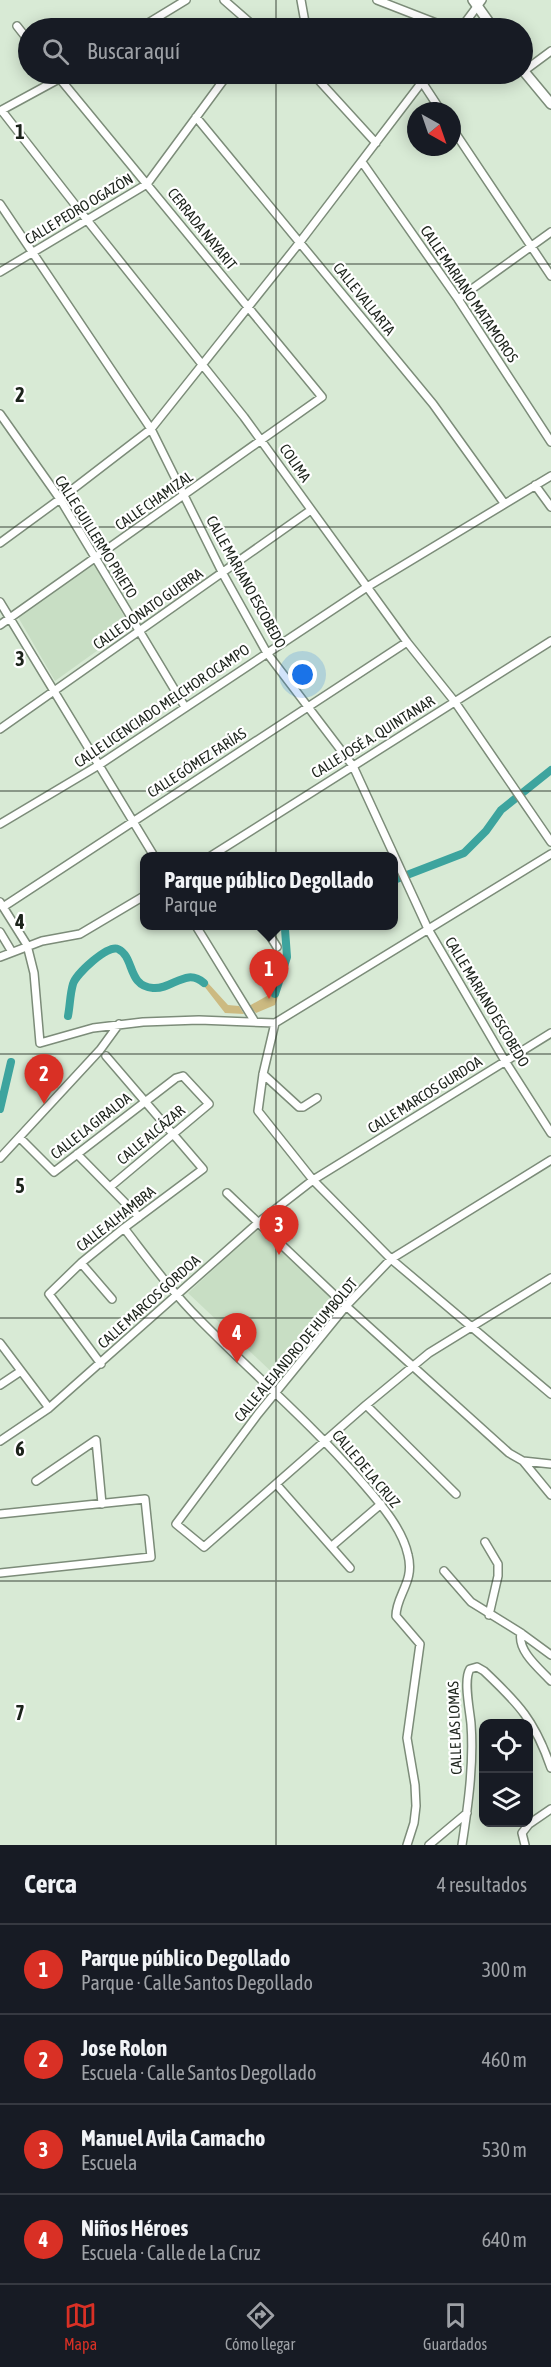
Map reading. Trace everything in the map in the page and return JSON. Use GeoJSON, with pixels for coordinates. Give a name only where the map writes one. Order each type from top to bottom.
{"type":"FeatureCollection","features":[{"type":"Feature","properties":{"kind":"main road"},"geometry":{"type":"LineString","coordinates":[[478,2],[487,18]]}},
{"type":"Feature","properties":{"kind":"main road"},"geometry":{"type":"LineString","coordinates":[[533,82],[551,104]]}},
{"type":"Feature","properties":{"kind":"street"},"geometry":{"type":"LineString","coordinates":[[156,18],[186,0]]}},
{"type":"Feature","properties":{"kind":"street"},"geometry":{"type":"LineString","coordinates":[[224,0],[245,18]]}},
{"type":"Feature","properties":{"kind":"street"},"geometry":{"type":"LineString","coordinates":[[301,0],[304,18]]}},
{"type":"Feature","properties":{"kind":"street"},"geometry":{"type":"LineString","coordinates":[[377,0],[423,18]]}},
{"type":"Feature","properties":{"kind":"street"},"geometry":{"type":"LineString","coordinates":[[468,18],[478,2]]}},
{"type":"Feature","properties":{"kind":"street"},"geometry":{"type":"LineString","coordinates":[[533,63],[551,51]]}},
{"type":"Feature","properties":{"kind":"street"},"geometry":{"type":"LineString","coordinates":[[1,111],[45,84]]}},
{"type":"Feature","properties":{"kind":"street","name":"CERRADA NAYARIT"},"geometry":{"type":"LineString","coordinates":[[65,84],[322,397]]}},
{"type":"Feature","properties":{"kind":"street","name":"CALLE PEDRO OGAZÓN"},"geometry":{"type":"LineString","coordinates":[[0,272],[147,184],[221,84]]}},
{"type":"Feature","properties":{"kind":"street"},"geometry":{"type":"LineString","coordinates":[[323,84],[376,143]]}},
{"type":"Feature","properties":{"kind":"street"},"geometry":{"type":"LineString","coordinates":[[0,543],[60,500],[151,429],[300,242],[420,84]]}},
{"type":"Feature","properties":{"kind":"street"},"geometry":{"type":"LineString","coordinates":[[423,84],[435,102]]}},
{"type":"Feature","properties":{"kind":"street","name":"COLIMA"},"geometry":{"type":"LineString","coordinates":[[1,111],[262,441],[407,642],[455,702],[551,842]]}},
{"type":"Feature","properties":{"kind":"street","name":"CALLE VALLARTA"},"geometry":{"type":"LineString","coordinates":[[196,117],[433,404],[504,503]]}},
{"type":"Feature","properties":{"kind":"street"},"geometry":{"type":"LineString","coordinates":[[461,141],[551,276]]}},
{"type":"Feature","properties":{"kind":"street","name":"CALLE MARIANO MATAMOROS"},"geometry":{"type":"LineString","coordinates":[[362,162],[458,300],[551,442]]}},
{"type":"Feature","properties":{"kind":"street","name":"CALLE MARIANO ESCOBEDO"},"geometry":{"type":"LineString","coordinates":[[0,204],[2,213],[33,253],[151,429],[224,574],[267,653],[353,766],[392,852]]}},
{"type":"Feature","properties":{"kind":"street"},"geometry":{"type":"LineString","coordinates":[[458,300],[551,232]]}},
{"type":"Feature","properties":{"kind":"street","name":"CALLE CHAMIZAL"},"geometry":{"type":"LineString","coordinates":[[0,625],[322,397]]}},
{"type":"Feature","properties":{"kind":"street","name":"CALLE GUILLERMO PRIETO"},"geometry":{"type":"LineString","coordinates":[[0,414],[60,500],[185,707]]}},
{"type":"Feature","properties":{"kind":"street","name":"CALLE LICENCIADO MELCHOR OCAMPO"},"geometry":{"type":"LineString","coordinates":[[0,824],[99,765],[367,587],[551,476]]}},
{"type":"Feature","properties":{"kind":"street"},"geometry":{"type":"LineString","coordinates":[[535,485],[551,507]]}},
{"type":"Feature","properties":{"kind":"street","name":"CALLE DONATO GUERRA"},"geometry":{"type":"LineString","coordinates":[[0,729],[224,574],[311,510]]}},
{"type":"Feature","properties":{"kind":"street"},"geometry":{"type":"LineString","coordinates":[[0,602],[152,852]]}},
{"type":"Feature","properties":{"kind":"street","name":"CALLE JOSÉ A. QUINTANAR"},"geometry":{"type":"LineString","coordinates":[[225,852],[353,766],[551,641]]}},
{"type":"Feature","properties":{"kind":"street","name":"CALLE GÓMEZ FARÍAS"},"geometry":{"type":"LineString","coordinates":[[1,904],[133,821],[407,642]]}},
{"type":"Feature","properties":{"kind":"street"},"geometry":{"type":"LineString","coordinates":[[1,904],[27,945],[34,973],[40,1043],[93,1028],[119,1024],[199,1020],[275,1023],[551,854]]}},
{"type":"Feature","properties":{"kind":"street","name":"CALLE MARIANO ESCOBEDO"},"geometry":{"type":"LineString","coordinates":[[398,866],[428,929],[505,1061],[551,1133]]}},
{"type":"Feature","properties":{"kind":"street"},"geometry":{"type":"LineString","coordinates":[[0,957],[27,945],[80,934],[140,898]]}},
{"type":"Feature","properties":{"kind":"street"},"geometry":{"type":"LineString","coordinates":[[198,930],[255,1022]]}},
{"type":"Feature","properties":{"kind":"street"},"geometry":{"type":"LineString","coordinates":[[266,930],[277,948]]}},
{"type":"Feature","properties":{"kind":"street"},"geometry":{"type":"LineString","coordinates":[[0,932],[12,952]]}},
{"type":"Feature","properties":{"kind":"street"},"geometry":{"type":"LineString","coordinates":[[275,1023],[263,1074],[258,1111],[313,1180],[391,1259],[551,1394]]}},
{"type":"Feature","properties":{"kind":"street"},"geometry":{"type":"LineString","coordinates":[[0,1158],[100,1050],[119,1024]]}},
{"type":"Feature","properties":{"kind":"street","name":"CALLE MARCOS GURDOA"},"geometry":{"type":"LineString","coordinates":[[313,1180],[551,1034]]}},
{"type":"Feature","properties":{"kind":"street"},"geometry":{"type":"LineString","coordinates":[[106,1056],[173,1134]]}},
{"type":"Feature","properties":{"kind":"street"},"geometry":{"type":"LineString","coordinates":[[263,1074],[299,1107],[317,1098]]}},
{"type":"Feature","properties":{"kind":"street","name":"CALLE LA GIRALDA"},"geometry":{"type":"LineString","coordinates":[[20,1138],[54,1172],[176,1078],[183,1076],[209,1104]]}},
{"type":"Feature","properties":{"kind":"street","name":"CALLE ALCÁZAR"},"geometry":{"type":"LineString","coordinates":[[110,1187],[209,1104]]}},
{"type":"Feature","properties":{"kind":"street","name":"CALLE ALHAMBRA"},"geometry":{"type":"LineString","coordinates":[[101,1364],[49,1294],[81,1263],[123,1228],[203,1169],[173,1134]]}},
{"type":"Feature","properties":{"kind":"street"},"geometry":{"type":"LineString","coordinates":[[77,1154],[139,1217]]}},
{"type":"Feature","properties":{"kind":"street","name":"CALLE ALEJANDRO DE HUMBOLDT"},"geometry":{"type":"LineString","coordinates":[[277,1485],[204,1547],[176,1524],[346,1306],[391,1259],[551,1160]]}},
{"type":"Feature","properties":{"kind":"street","name":"CALLE MARCOS GORDOA"},"geometry":{"type":"LineString","coordinates":[[0,1441],[49,1408],[259,1222],[313,1180]]}},
{"type":"Feature","properties":{"kind":"street"},"geometry":{"type":"LineString","coordinates":[[227,1193],[346,1306],[508,1453],[523,1461],[551,1464]]}},
{"type":"Feature","properties":{"kind":"street","name":"CALLE DE LA CRUZ"},"geometry":{"type":"LineString","coordinates":[[123,1228],[175,1295],[326,1441],[381,1504],[405,1543],[410,1573],[396,1610],[396,1616],[420,1644],[407,1738],[416,1806],[414,1823],[407,1845]]}},
{"type":"Feature","properties":{"kind":"street"},"geometry":{"type":"LineString","coordinates":[[81,1263],[112,1299]]}},
{"type":"Feature","properties":{"kind":"street"},"geometry":{"type":"LineString","coordinates":[[350,1568],[277,1485],[366,1405],[414,1366],[472,1326],[551,1278]]}},
{"type":"Feature","properties":{"kind":"street"},"geometry":{"type":"LineString","coordinates":[[0,1343],[49,1408]]}},
{"type":"Feature","properties":{"kind":"street"},"geometry":{"type":"LineString","coordinates":[[0,1385],[21,1371]]}},
{"type":"Feature","properties":{"kind":"street"},"geometry":{"type":"LineString","coordinates":[[366,1405],[456,1494]]}},
{"type":"Feature","properties":{"kind":"street"},"geometry":{"type":"LineString","coordinates":[[36,1481],[96,1440],[102,1504]]}},
{"type":"Feature","properties":{"kind":"street"},"geometry":{"type":"LineString","coordinates":[[523,1461],[551,1495]]}},
{"type":"Feature","properties":{"kind":"street"},"geometry":{"type":"LineString","coordinates":[[0,1514],[145,1499],[151,1557],[0,1573]]}},
{"type":"Feature","properties":{"kind":"street"},"geometry":{"type":"LineString","coordinates":[[332,1546],[381,1504]]}},
{"type":"Feature","properties":{"kind":"street"},"geometry":{"type":"LineString","coordinates":[[485,1542],[498,1564],[498,1576],[489,1615]]}},
{"type":"Feature","properties":{"kind":"street"},"geometry":{"type":"LineString","coordinates":[[444,1571],[471,1602],[551,1655]]}},
{"type":"Feature","properties":{"kind":"street"},"geometry":{"type":"LineString","coordinates":[[521,1633],[519,1640],[522,1647],[551,1681]]}},
{"type":"Feature","properties":{"kind":"street","name":"CALLE LAS LOMAS"},"geometry":{"type":"LineString","coordinates":[[462,1845],[467,1813],[472,1735],[467,1678],[470,1669],[477,1667],[484,1671],[522,1711],[541,1739],[551,1768]]}},
{"type":"Feature","properties":{"kind":"street"},"geometry":{"type":"LineString","coordinates":[[525,1845],[522,1833],[529,1824],[551,1809]]}},
{"type":"Feature","properties":{"kind":"street"},"geometry":{"type":"LineString","coordinates":[[429,1845],[467,1813]]}},
{"type":"Feature","properties":{"kind":"shaded area"},"geometry":{"type":"Polygon","coordinates":[[[94,563],[130,627],[55,681],[18,617],[94,563]]]}},
{"type":"Feature","properties":{"kind":"shaded area"},"geometry":{"type":"Polygon","coordinates":[[[207,982],[228,1005],[239,1006],[244,1014],[225,1013],[204,986],[207,982]]]}},
{"type":"Feature","properties":{"kind":"shaded area"},"geometry":{"type":"Polygon","coordinates":[[[274,992],[279,994],[275,1005],[256,1013],[249,1006],[274,992]]]}},
{"type":"Feature","properties":{"kind":"shaded area"},"geometry":{"type":"Polygon","coordinates":[[[258,1228],[339,1305],[278,1378],[188,1293],[258,1228]]]}},
{"type":"Feature","properties":{"kind":"waterway"},"geometry":{"type":"LineString","coordinates":[[398,878],[464,853],[486,831],[501,810],[551,770]]}},
{"type":"Feature","properties":{"kind":"waterway"},"geometry":{"type":"LineString","coordinates":[[275,994],[287,957],[285,930]]}},
{"type":"Feature","properties":{"kind":"waterway"},"geometry":{"type":"LineString","coordinates":[[68,1016],[75,979],[100,955],[113,949],[118,949],[123,953],[135,977],[145,986],[160,988],[191,977],[204,983]]}},
{"type":"Feature","properties":{"kind":"waterway"},"geometry":{"type":"LineString","coordinates":[[0,1109],[11,1062]]}},
{"type":"Feature","properties":{"kind":"place","name":"Parque público Degollado"},"geometry":{"type":"Point","coordinates":[269,999]}},
{"type":"Feature","properties":{"kind":"place","name":"Jose Rolon"},"geometry":{"type":"Point","coordinates":[44,1104]}},
{"type":"Feature","properties":{"kind":"place","name":"Manuel Avila Camacho"},"geometry":{"type":"Point","coordinates":[279,1255]}},
{"type":"Feature","properties":{"kind":"place","name":"Niños Héroes"},"geometry":{"type":"Point","coordinates":[237,1363]}}]}
